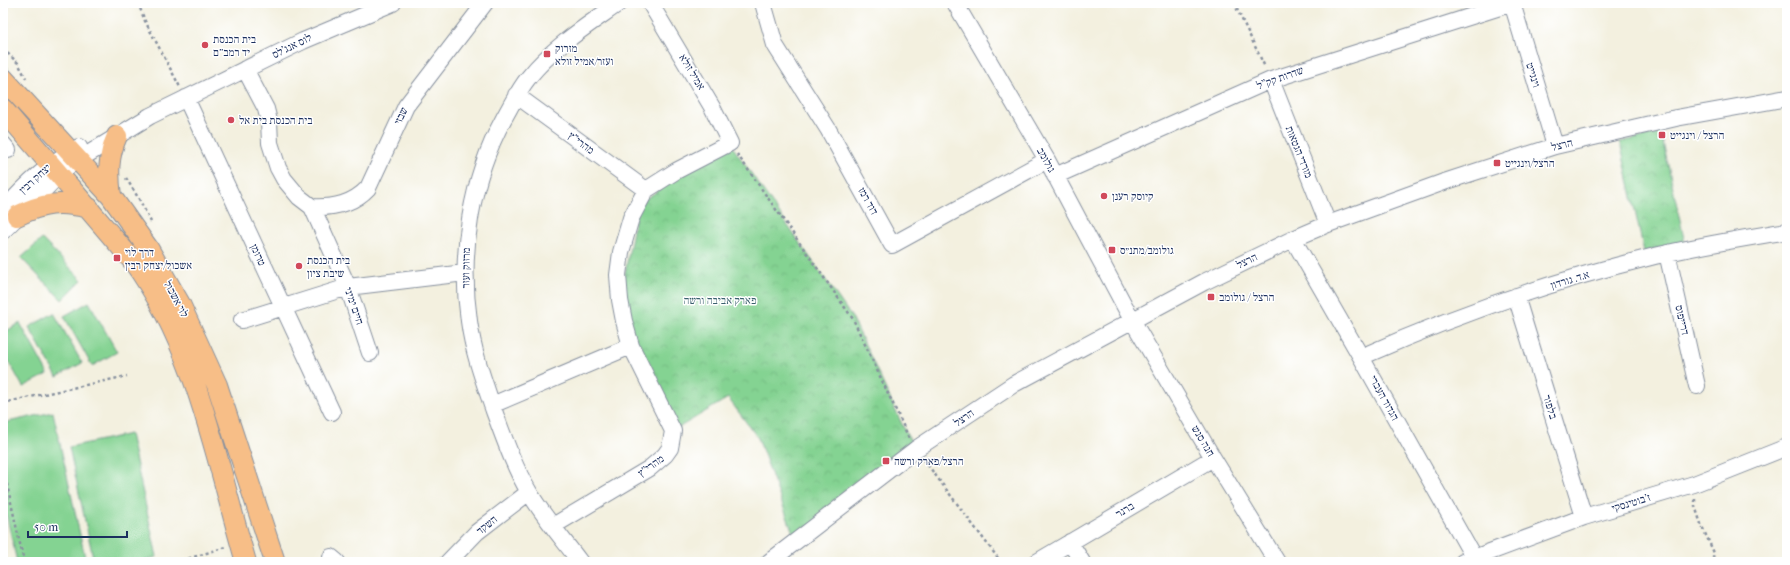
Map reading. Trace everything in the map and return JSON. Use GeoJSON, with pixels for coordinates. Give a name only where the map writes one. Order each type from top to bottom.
{"type":"FeatureCollection","features":[{"type":"Feature","properties":{"kind":"main road","name":"לוי אשכול"},"geometry":{"type":"LineString","coordinates":[[3,78],[111,196],[154,258],[180,304],[217,385],[275,562]]}},
{"type":"Feature","properties":{"kind":"main road","name":"לוי אשכול"},"geometry":{"type":"LineString","coordinates":[[3,109],[54,170],[89,208],[144,275],[178,341],[204,412],[246,562]]}},
{"type":"Feature","properties":{"kind":"main road"},"geometry":{"type":"LineString","coordinates":[[111,196],[109,162],[110,154],[117,136]]}},
{"type":"Feature","properties":{"kind":"main road"},"geometry":{"type":"LineString","coordinates":[[10,213],[55,204],[70,204],[89,208]]}},
{"type":"Feature","properties":{"kind":"street","name":"לוס אנג'לס"},"geometry":{"type":"LineString","coordinates":[[74,156],[117,136],[150,116],[303,41],[393,3]]}},
{"type":"Feature","properties":{"kind":"street","name":"שבזי"},"geometry":{"type":"LineString","coordinates":[[312,207],[324,208],[349,202],[360,197],[368,188],[406,106],[484,3]]}},
{"type":"Feature","properties":{"kind":"street","name":"מרזוק ועזר"},"geometry":{"type":"LineString","coordinates":[[580,562],[529,492],[508,448],[492,405],[477,360],[469,323],[465,273],[467,237],[476,188],[486,154],[516,96],[528,77],[552,53],[619,3]]}},
{"type":"Feature","properties":{"kind":"street","name":"אמיל זולא"},"geometry":{"type":"LineString","coordinates":[[650,3],[712,107],[730,143]]}},
{"type":"Feature","properties":{"kind":"street","name":"דוד רמז"},"geometry":{"type":"LineString","coordinates":[[763,3],[775,44],[828,129],[892,245],[1047,160]]}},
{"type":"Feature","properties":{"kind":"street","name":"גולומב"},"geometry":{"type":"LineString","coordinates":[[955,3],[1047,160],[1132,320]]}},
{"type":"Feature","properties":{"kind":"street","name":"שדרות קק\"ל"},"geometry":{"type":"LineString","coordinates":[[1055,176],[1271,80],[1512,3]]}},
{"type":"Feature","properties":{"kind":"street","name":"וינגייט"},"geometry":{"type":"LineString","coordinates":[[1512,3],[1555,146]]}},
{"type":"Feature","properties":{"kind":"street","name":"חיים ימיני"},"geometry":{"type":"LineString","coordinates":[[245,69],[266,109],[269,121],[270,143],[278,168],[284,179],[299,197],[312,207],[348,288],[370,353]]}},
{"type":"Feature","properties":{"kind":"street","name":"מורדי הגטאות"},"geometry":{"type":"LineString","coordinates":[[1271,80],[1328,224]]}},
{"type":"Feature","properties":{"kind":"street","name":"מהרי\"ץ"},"geometry":{"type":"LineString","coordinates":[[516,96],[646,190]]}},
{"type":"Feature","properties":{"kind":"street","name":"טרומן"},"geometry":{"type":"LineString","coordinates":[[186,98],[332,412]]}},
{"type":"Feature","properties":{"kind":"street","name":"הרצל"},"geometry":{"type":"LineString","coordinates":[[770,562],[916,449],[1014,384],[1132,320],[1293,239],[1328,224],[1444,182],[1555,146],[1676,118],[1787,98]]}},
{"type":"Feature","properties":{"kind":"street","name":"לוס אנג'לס"},"geometry":{"type":"LineString","coordinates":[[74,156],[114,129],[150,116]]}},
{"type":"Feature","properties":{"kind":"street","name":"מהרי\"ץ"},"geometry":{"type":"LineString","coordinates":[[553,526],[650,468],[666,455],[670,448],[673,431],[631,346],[620,300],[618,275],[620,260],[625,235],[638,204],[646,190],[676,171],[730,143]]}},
{"type":"Feature","properties":{"kind":"street"},"geometry":{"type":"LineString","coordinates":[[3,144],[8,150],[3,151]]}},
{"type":"Feature","properties":{"kind":"street","name":"יצחק רבין"},"geometry":{"type":"LineString","coordinates":[[3,231],[10,213],[28,183],[54,170],[74,156]]}},
{"type":"Feature","properties":{"kind":"street","name":"א.ד. גורדון"},"geometry":{"type":"LineString","coordinates":[[1361,357],[1420,331],[1516,296],[1667,253],[1787,231]]}},
{"type":"Feature","properties":{"kind":"street","name":"הגדוד העברי"},"geometry":{"type":"LineString","coordinates":[[1293,239],[1361,357],[1468,560]]}},
{"type":"Feature","properties":{"kind":"street","name":"דרייפוס"},"geometry":{"type":"LineString","coordinates":[[1667,253],[1698,386]]}},
{"type":"Feature","properties":{"kind":"street"},"geometry":{"type":"LineString","coordinates":[[242,320],[348,288],[465,273]]}},
{"type":"Feature","properties":{"kind":"street","name":"בלפור"},"geometry":{"type":"LineString","coordinates":[[1516,296],[1584,518]]}},
{"type":"Feature","properties":{"kind":"street","name":"חנה סנש"},"geometry":{"type":"LineString","coordinates":[[1132,320],[1213,458],[1277,562]]}},
{"type":"Feature","properties":{"kind":"street"},"geometry":{"type":"LineString","coordinates":[[492,405],[631,346]]}},
{"type":"Feature","properties":{"kind":"street","name":"ז'בוטינסקי"},"geometry":{"type":"LineString","coordinates":[[1468,560],[1584,518],[1694,484],[1787,447]]}},
{"type":"Feature","properties":{"kind":"street","name":"ברנר"},"geometry":{"type":"LineString","coordinates":[[1037,562],[1213,458]]}},
{"type":"Feature","properties":{"kind":"street","name":"השקד"},"geometry":{"type":"LineString","coordinates":[[448,562],[477,532],[529,492]]}},
{"type":"Feature","properties":{"kind":"street"},"geometry":{"type":"LineString","coordinates":[[1070,542],[1082,562]]}},
{"type":"Feature","properties":{"kind":"path"},"geometry":{"type":"LineString","coordinates":[[138,3],[145,22],[186,98]]}},
{"type":"Feature","properties":{"kind":"path"},"geometry":{"type":"LineString","coordinates":[[1234,3],[1271,80]]}},
{"type":"Feature","properties":{"kind":"path"},"geometry":{"type":"LineString","coordinates":[[730,143],[853,320],[907,435],[916,449],[1001,562]]}},
{"type":"Feature","properties":{"kind":"path"},"geometry":{"type":"LineString","coordinates":[[3,403],[127,376]]}},
{"type":"Feature","properties":{"kind":"path"},"geometry":{"type":"LineString","coordinates":[[3,466],[24,562]]}},
{"type":"Feature","properties":{"kind":"path"},"geometry":{"type":"LineString","coordinates":[[1694,484],[1695,506],[1714,553],[1712,562]]}},
{"type":"Feature","properties":{"kind":"path"},"geometry":{"type":"LineString","coordinates":[[177,562],[240,542]]}},
{"type":"Feature","properties":{"kind":"green space"},"geometry":{"type":"Polygon","coordinates":[[[1661,133],[1685,243],[1644,252],[1620,142],[1661,133]]]}},
{"type":"Feature","properties":{"kind":"green space","name":"פארק אביבה ורשה"},"geometry":{"type":"Polygon","coordinates":[[[730,143],[853,319],[907,435],[916,449],[796,541],[758,438],[728,398],[673,431],[620,300],[638,204],[730,143]]]}},
{"type":"Feature","properties":{"kind":"green space"},"geometry":{"type":"Polygon","coordinates":[[[42,239],[82,280],[62,300],[21,258],[42,239]]]}},
{"type":"Feature","properties":{"kind":"green space"},"geometry":{"type":"Polygon","coordinates":[[[89,302],[117,352],[92,366],[64,316],[89,302]]]}},
{"type":"Feature","properties":{"kind":"green space"},"geometry":{"type":"Polygon","coordinates":[[[54,313],[82,363],[57,377],[29,327],[54,313]]]}},
{"type":"Feature","properties":{"kind":"green space"},"geometry":{"type":"Polygon","coordinates":[[[20,323],[48,374],[23,387],[3,351],[3,333],[20,323]]]}},
{"type":"Feature","properties":{"kind":"green space"},"geometry":{"type":"Polygon","coordinates":[[[53,412],[86,562],[17,562],[3,500],[3,423],[53,412]]]}},
{"type":"Feature","properties":{"kind":"green space"},"geometry":{"type":"Polygon","coordinates":[[[130,434],[157,557],[135,562],[94,562],[69,447],[130,434]]]}},
{"type":"Feature","properties":{"kind":"place","name":"בית הכנסת יד רמב\"ם"},"geometry":{"type":"Point","coordinates":[205,45]}},
{"type":"Feature","properties":{"kind":"place","name":"מזרוק ועזר/אמיל זולא"},"geometry":{"type":"Point","coordinates":[547,54]}},
{"type":"Feature","properties":{"kind":"place","name":"בית הכנסת בית אל"},"geometry":{"type":"Point","coordinates":[231,120]}},
{"type":"Feature","properties":{"kind":"place","name":"הרצל / וינגייט"},"geometry":{"type":"Point","coordinates":[1662,135]}},
{"type":"Feature","properties":{"kind":"place","name":"הרצל/וינגייט"},"geometry":{"type":"Point","coordinates":[1497,163]}},
{"type":"Feature","properties":{"kind":"place","name":"קיוסק רענן"},"geometry":{"type":"Point","coordinates":[1104,196]}},
{"type":"Feature","properties":{"kind":"place","name":"גולומב/מתנ״ס"},"geometry":{"type":"Point","coordinates":[1112,250]}},
{"type":"Feature","properties":{"kind":"place","name":"דרך לוי אשכול/יצחק רבין"},"geometry":{"type":"Point","coordinates":[117,258]}},
{"type":"Feature","properties":{"kind":"place","name":"בית הכנסת שיבת ציון"},"geometry":{"type":"Point","coordinates":[299,266]}},
{"type":"Feature","properties":{"kind":"place","name":"הרצל / גולומב"},"geometry":{"type":"Point","coordinates":[1211,297]}},
{"type":"Feature","properties":{"kind":"place","name":"הרצל/פארק ורשה"},"geometry":{"type":"Point","coordinates":[886,461]}}]}
